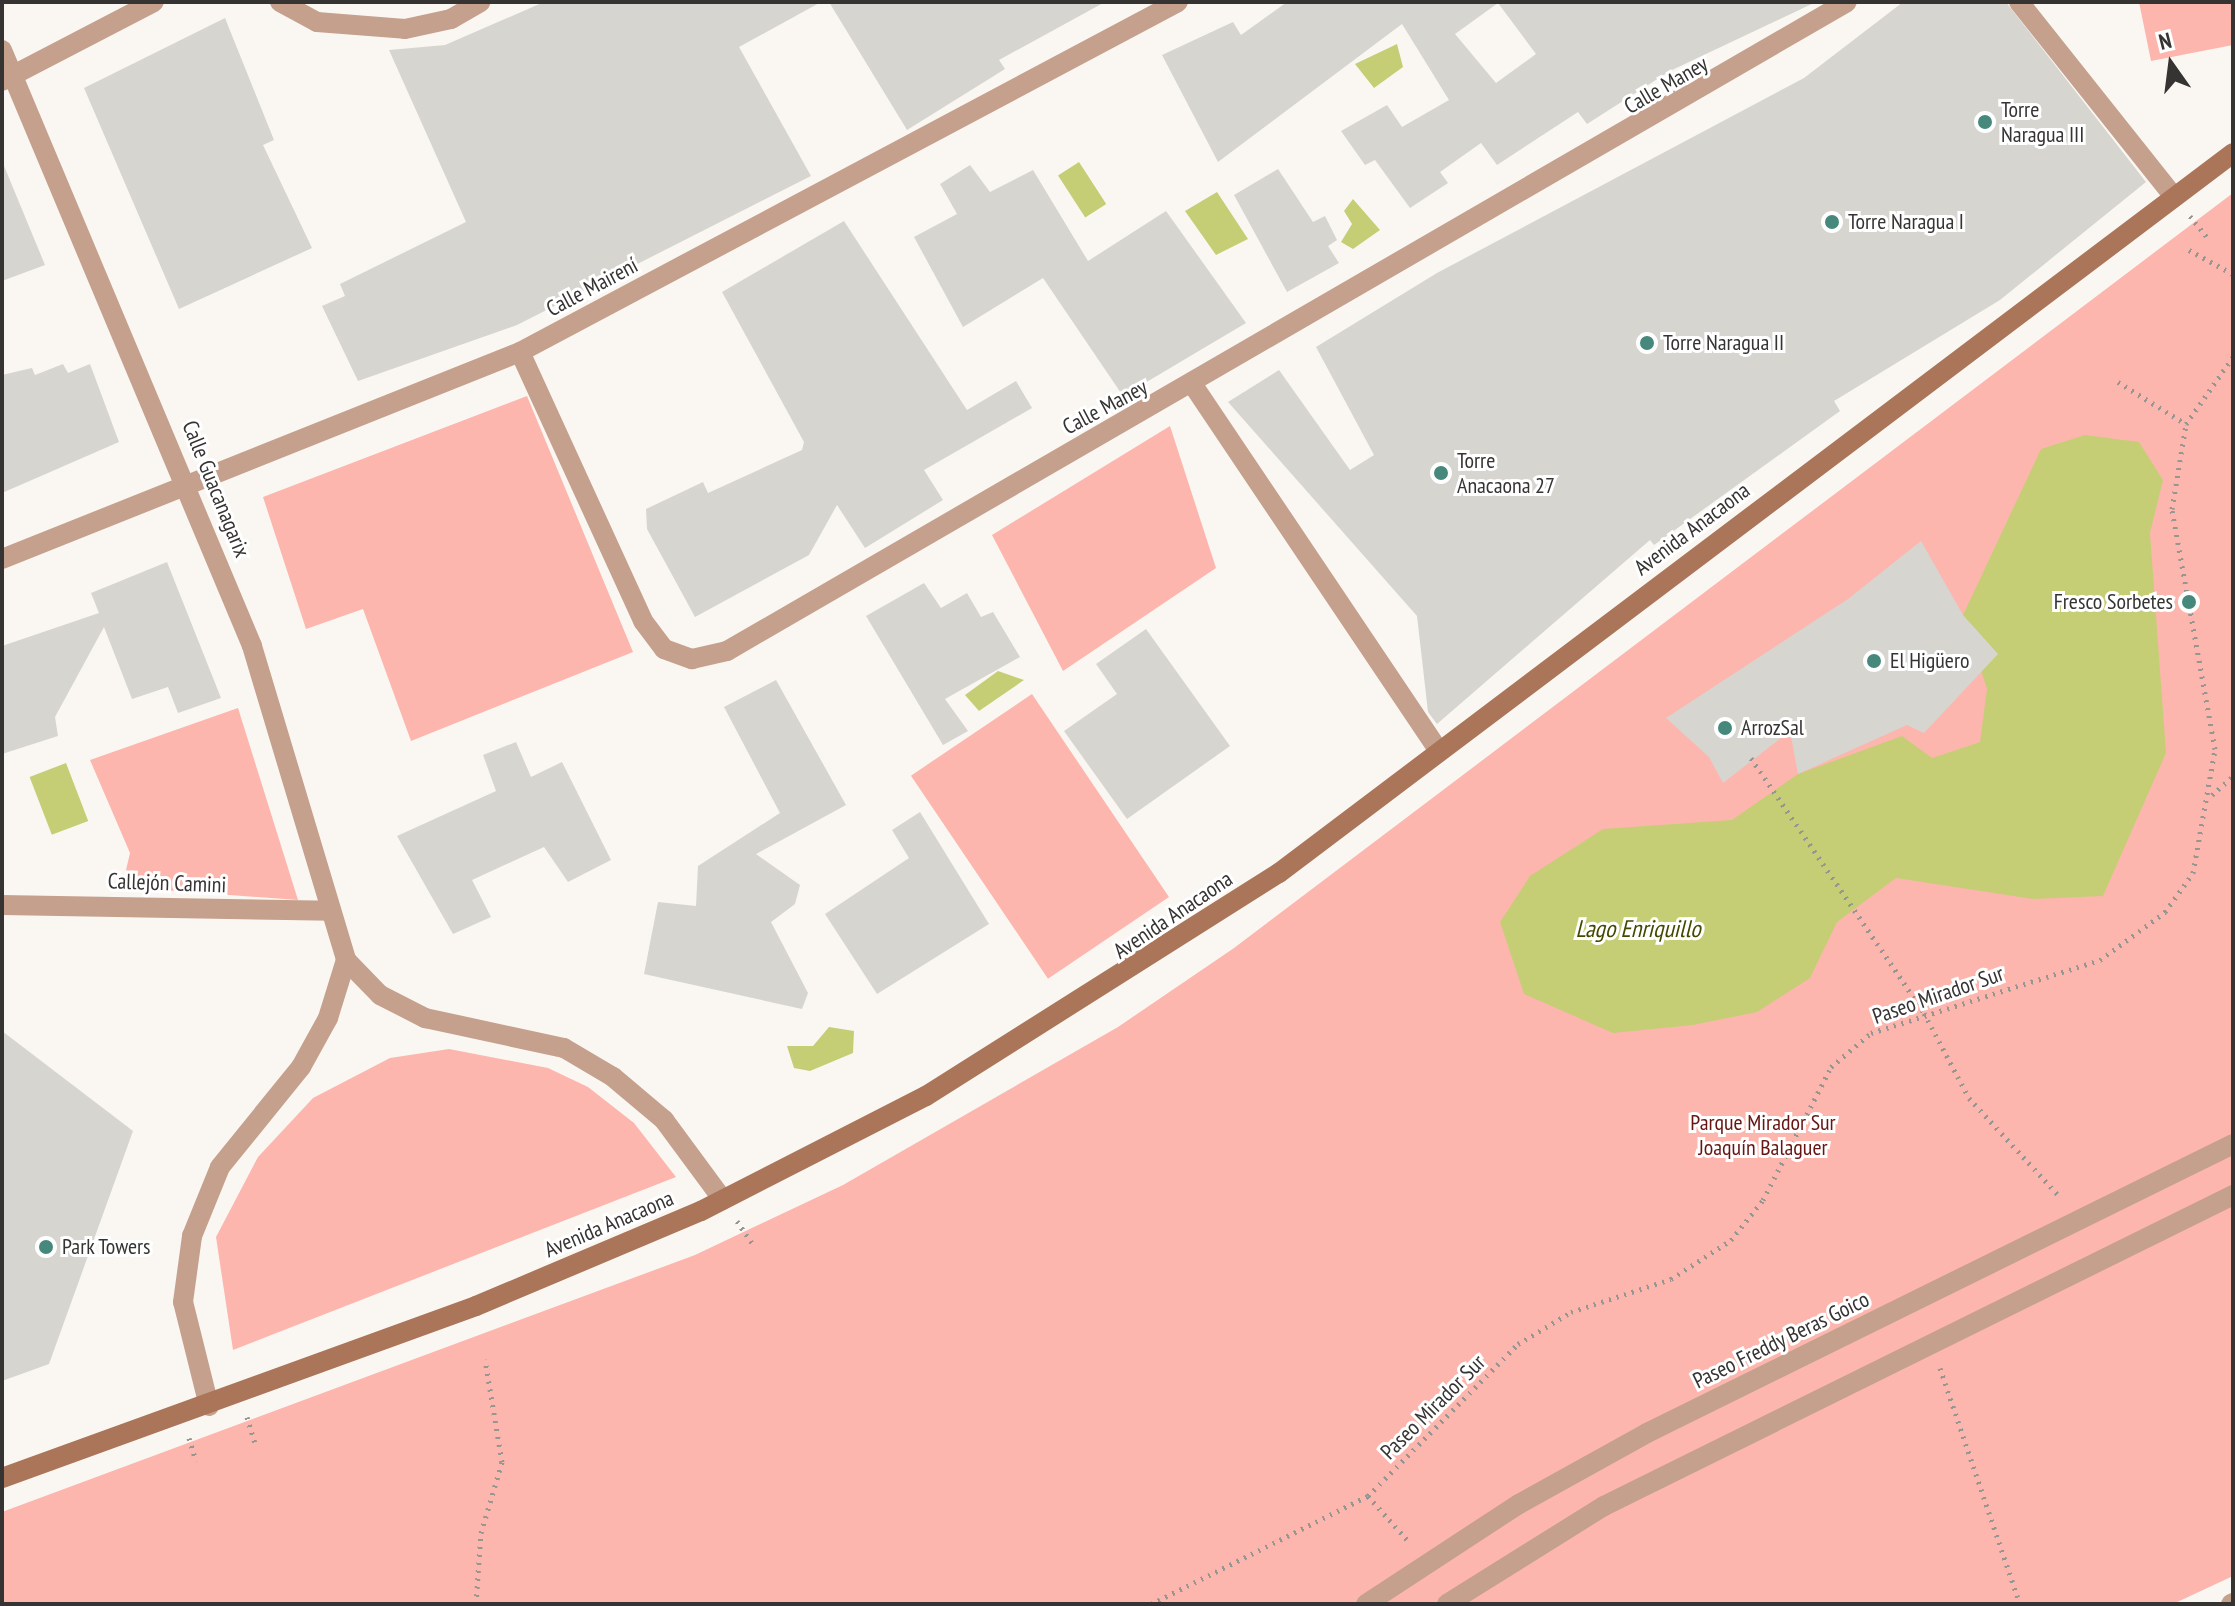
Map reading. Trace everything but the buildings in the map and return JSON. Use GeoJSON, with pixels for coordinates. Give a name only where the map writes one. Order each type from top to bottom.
{"type":"FeatureCollection","features":[{"type":"Feature","properties":{"kind":"main road","name":"Avenida Anacaona"},"geometry":{"type":"LineString","coordinates":[[2,1478],[209,1406],[476,1306],[723,1200],[926,1096],[1127,975],[1279,873],[2233,153]]}},
{"type":"Feature","properties":{"kind":"street"},"geometry":{"type":"LineString","coordinates":[[9,78],[154,2]]}},
{"type":"Feature","properties":{"kind":"street"},"geometry":{"type":"LineString","coordinates":[[280,2],[317,22],[405,29],[451,19],[480,2]]}},
{"type":"Feature","properties":{"kind":"street","name":"Calle Mairení"},"geometry":{"type":"LineString","coordinates":[[2,559],[190,487],[520,352],[1178,2]]}},
{"type":"Feature","properties":{"kind":"street","name":"Calle Maney"},"geometry":{"type":"LineString","coordinates":[[520,352],[643,621],[664,649],[692,659],[727,651],[785,621],[1193,385],[1847,2]]}},
{"type":"Feature","properties":{"kind":"street"},"geometry":{"type":"LineString","coordinates":[[2019,2],[2174,197]]}},
{"type":"Feature","properties":{"kind":"street","name":"Calle Guacanagarix"},"geometry":{"type":"LineString","coordinates":[[2,50],[9,78],[190,487],[252,646],[346,960],[380,995],[425,1018],[564,1048],[613,1077],[664,1120],[723,1200]]}},
{"type":"Feature","properties":{"kind":"street"},"geometry":{"type":"LineString","coordinates":[[1193,385],[1438,750]]}},
{"type":"Feature","properties":{"kind":"street","name":"Callejón Camini"},"geometry":{"type":"LineString","coordinates":[[2,905],[331,911]]}},
{"type":"Feature","properties":{"kind":"street"},"geometry":{"type":"LineString","coordinates":[[209,1406],[183,1302],[192,1236],[220,1167],[301,1067],[328,1018],[346,960]]}},
{"type":"Feature","properties":{"kind":"street","name":"Paseo Freddy Beras Goico"},"geometry":{"type":"LineString","coordinates":[[1366,1604],[1519,1504],[1647,1433],[2233,1144]]}},
{"type":"Feature","properties":{"kind":"street"},"geometry":{"type":"LineString","coordinates":[[1447,1604],[1604,1506],[2233,1195]]}},
{"type":"Feature","properties":{"kind":"path"},"geometry":{"type":"LineString","coordinates":[[2189,250],[2233,274]]}},
{"type":"Feature","properties":{"kind":"path","name":"Paseo Mirador Sur"},"geometry":{"type":"LineString","coordinates":[[1151,1604],[1368,1496],[1518,1344],[1571,1312],[1671,1279],[1731,1240],[1763,1200],[1831,1067],[1871,1033],[1924,1013],[2100,960],[2165,912],[2193,873],[2211,795],[2215,749],[2172,509],[2186,424],[2233,357]]}},
{"type":"Feature","properties":{"kind":"path"},"geometry":{"type":"LineString","coordinates":[[2118,382],[2186,424]]}},
{"type":"Feature","properties":{"kind":"path"},"geometry":{"type":"LineString","coordinates":[[1751,758],[1767,785],[1858,910],[1924,1013],[1969,1098],[2060,1197]]}},
{"type":"Feature","properties":{"kind":"path"},"geometry":{"type":"LineString","coordinates":[[2211,795],[2233,776]]}},
{"type":"Feature","properties":{"kind":"path"},"geometry":{"type":"LineString","coordinates":[[1931,1344],[2020,1604]]}},
{"type":"Feature","properties":{"kind":"path"},"geometry":{"type":"LineString","coordinates":[[476,1604],[481,1533],[502,1462],[485,1359]]}},
{"type":"Feature","properties":{"kind":"path"},"geometry":{"type":"LineString","coordinates":[[1368,1496],[1410,1543]]}},
{"type":"Feature","properties":{"kind":"green space"},"geometry":{"type":"Polygon","coordinates":[[[2139,2],[2233,2],[2233,45],[2151,61],[2139,2]]]}},
{"type":"Feature","properties":{"kind":"green space","name":"Parque Mirador Sur Joaquín Balaguer"},"geometry":{"type":"Polygon","coordinates":[[[2233,193],[2233,1576],[2173,1604],[2,1604],[2,1512],[695,1255],[843,1185],[1118,1027],[1234,948],[2233,193]]]}},
{"type":"Feature","properties":{"kind":"green space"},"geometry":{"type":"Polygon","coordinates":[[[527,396],[633,652],[411,741],[363,609],[306,629],[263,497],[527,396]]]}},
{"type":"Feature","properties":{"kind":"green space"},"geometry":{"type":"Polygon","coordinates":[[[1170,426],[1216,568],[1063,671],[992,535],[1170,426]]]}},
{"type":"Feature","properties":{"kind":"green space"},"geometry":{"type":"Polygon","coordinates":[[[1032,694],[1169,897],[1048,979],[911,776],[1032,694]]]}},
{"type":"Feature","properties":{"kind":"green space"},"geometry":{"type":"Polygon","coordinates":[[[238,708],[298,900],[122,887],[130,853],[90,760],[238,708]]]}},
{"type":"Feature","properties":{"kind":"green space"},"geometry":{"type":"Polygon","coordinates":[[[449,1049],[548,1068],[588,1087],[634,1123],[676,1177],[233,1350],[216,1237],[258,1157],[313,1098],[390,1058],[449,1049]]]}},
{"type":"Feature","properties":{"kind":"water"},"geometry":{"type":"Polygon","coordinates":[[[1397,44],[1403,67],[1374,88],[1355,64],[1397,44]]]}},
{"type":"Feature","properties":{"kind":"water"},"geometry":{"type":"Polygon","coordinates":[[[1079,162],[1106,204],[1085,218],[1058,176],[1079,162]]]}},
{"type":"Feature","properties":{"kind":"water"},"geometry":{"type":"Polygon","coordinates":[[[1217,192],[1248,239],[1216,255],[1185,211],[1217,192]]]}},
{"type":"Feature","properties":{"kind":"water"},"geometry":{"type":"Polygon","coordinates":[[[1353,199],[1380,230],[1353,249],[1341,242],[1352,224],[1344,211],[1353,199]]]}},
{"type":"Feature","properties":{"kind":"water","name":"Lago Enriquillo"},"geometry":{"type":"Polygon","coordinates":[[[2085,435],[2139,442],[2163,480],[2150,533],[2166,753],[2103,896],[2033,899],[1896,878],[1837,922],[1810,978],[1757,1012],[1693,1025],[1613,1033],[1524,994],[1500,922],[1530,876],[1603,829],[1732,820],[1798,774],[1902,736],[1932,758],[1980,742],[1987,689],[1963,615],[2041,449],[2085,435]]]}},
{"type":"Feature","properties":{"kind":"water"},"geometry":{"type":"Polygon","coordinates":[[[998,671],[1024,680],[979,711],[965,695],[998,671]]]}},
{"type":"Feature","properties":{"kind":"water"},"geometry":{"type":"Polygon","coordinates":[[[66,763],[88,821],[52,835],[30,777],[66,763]]]}},
{"type":"Feature","properties":{"kind":"water"},"geometry":{"type":"Polygon","coordinates":[[[829,1027],[854,1031],[853,1053],[810,1071],[794,1068],[787,1046],[813,1046],[829,1027]]]}},
{"type":"Feature","properties":{"kind":"place","name":"Torre Naragua III"},"geometry":{"type":"Point","coordinates":[1985,122]}},
{"type":"Feature","properties":{"kind":"place","name":"Torre Naragua I"},"geometry":{"type":"Point","coordinates":[1832,222]}},
{"type":"Feature","properties":{"kind":"place","name":"Torre Naragua II"},"geometry":{"type":"Point","coordinates":[1647,343]}},
{"type":"Feature","properties":{"kind":"place","name":"Torre Anacaona 27"},"geometry":{"type":"Point","coordinates":[1441,473]}},
{"type":"Feature","properties":{"kind":"place","name":"Fresco Sorbetes"},"geometry":{"type":"Point","coordinates":[2189,602]}},
{"type":"Feature","properties":{"kind":"place","name":"El Higüero"},"geometry":{"type":"Point","coordinates":[1874,661]}},
{"type":"Feature","properties":{"kind":"place","name":"ArrozSal"},"geometry":{"type":"Point","coordinates":[1725,728]}},
{"type":"Feature","properties":{"kind":"place","name":"Park Towers"},"geometry":{"type":"Point","coordinates":[46,1247]}}]}
